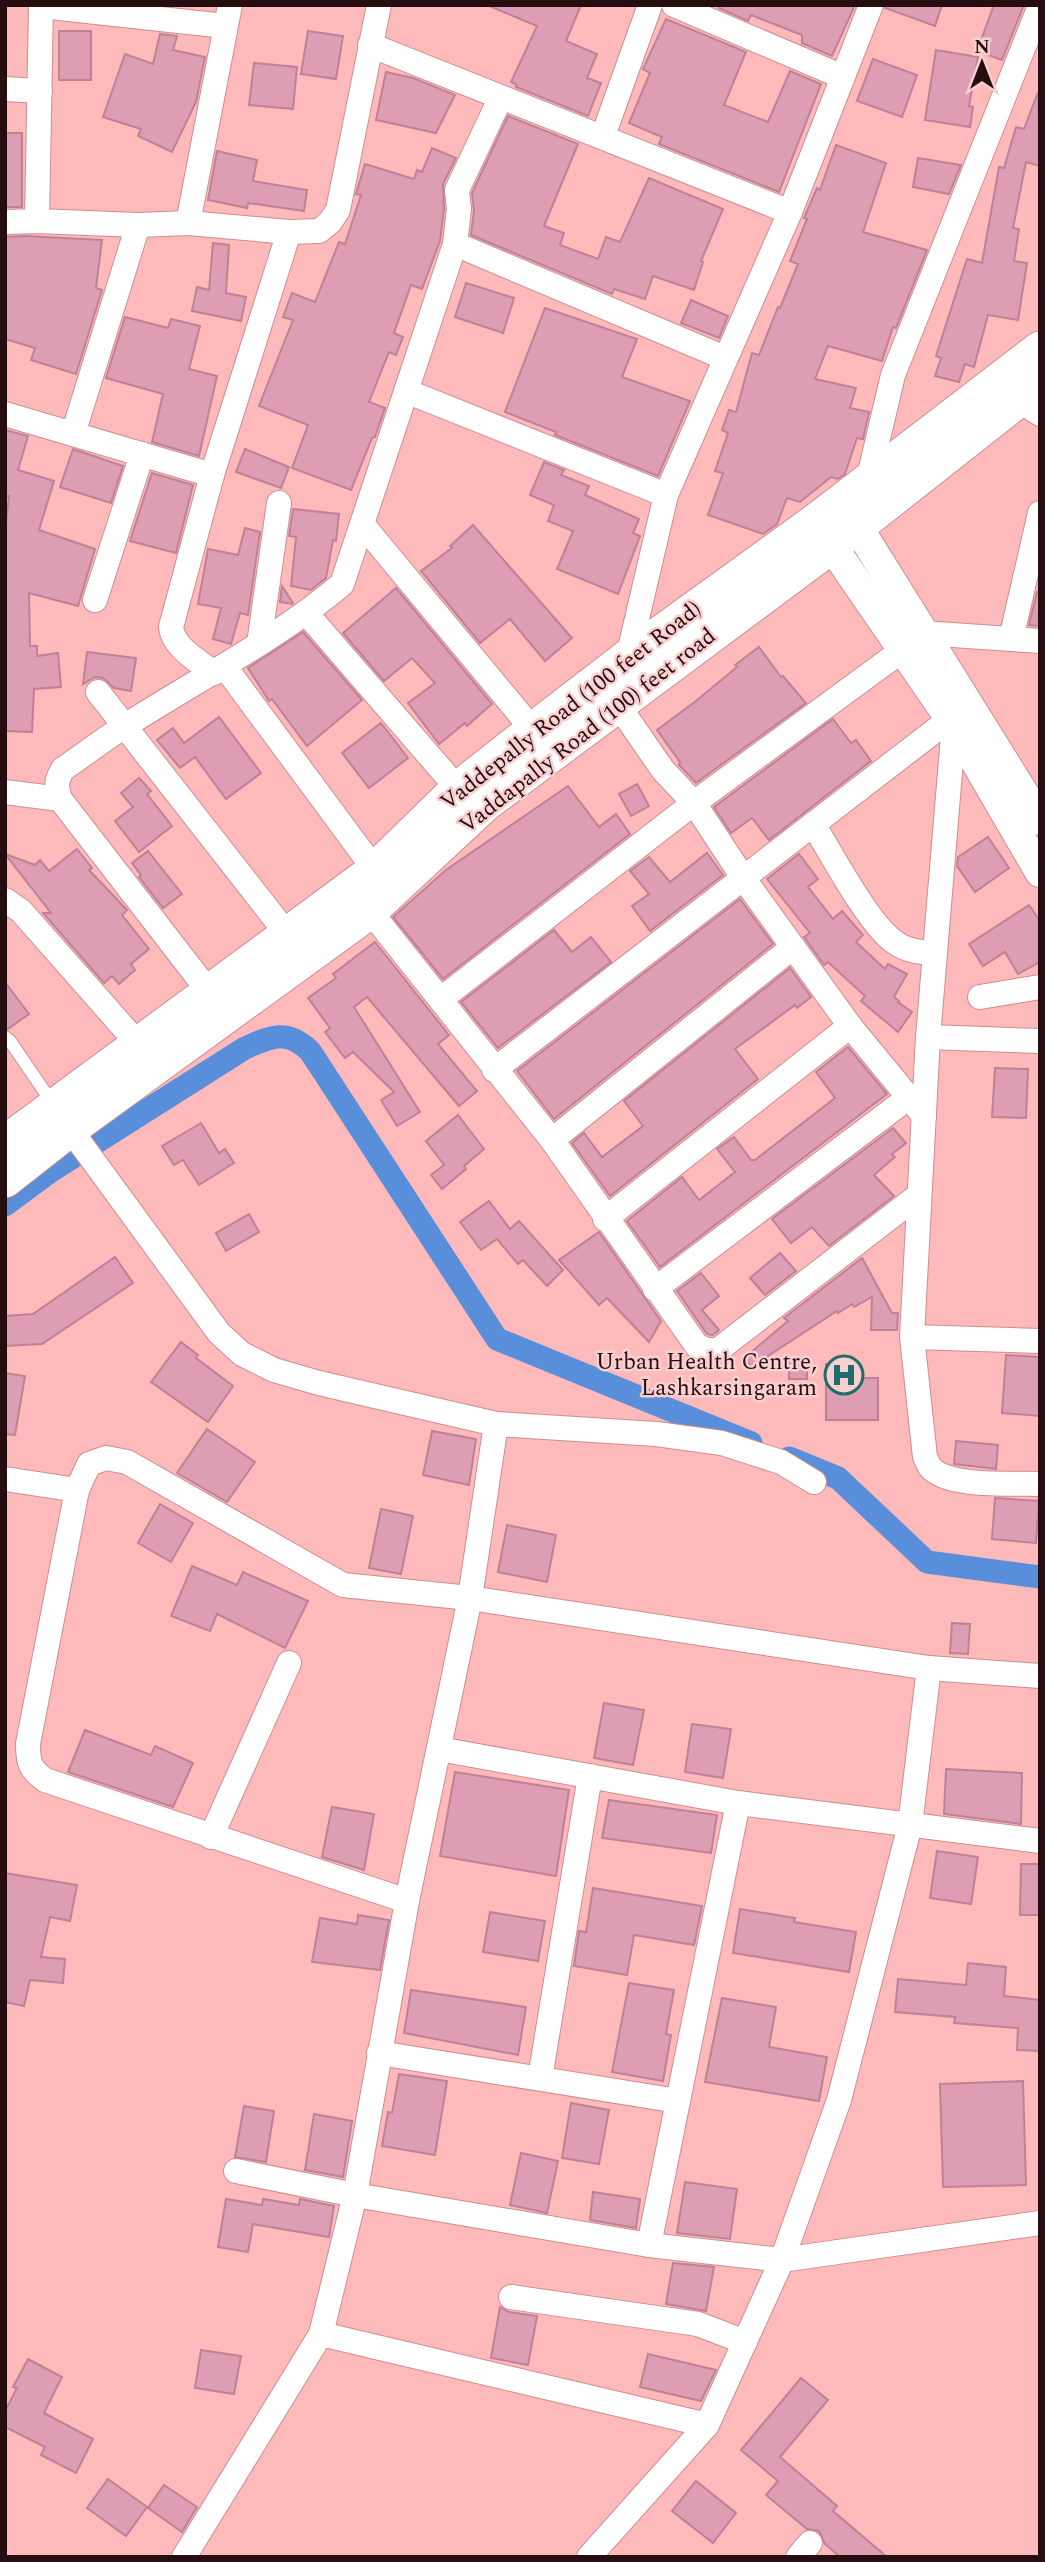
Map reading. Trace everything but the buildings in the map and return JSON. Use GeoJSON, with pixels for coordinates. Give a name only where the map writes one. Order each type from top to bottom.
{"type":"FeatureCollection","features":[{"type":"Feature","properties":{"kind":"main road","name":"Vaddepally Road (100 feet Road)"},"geometry":{"type":"LineString","coordinates":[[285,948],[374,870],[458,789],[628,657],[844,514],[1040,349]]}},
{"type":"Feature","properties":{"kind":"main road","name":"Vaddapally Road (100) feet road"},"geometry":{"type":"LineString","coordinates":[[5,1180],[224,994],[285,948],[370,911],[486,803],[618,705],[844,514],[1032,400]]}},
{"type":"Feature","properties":{"kind":"main road"},"geometry":{"type":"LineString","coordinates":[[5,1143],[68,1126],[139,1045],[224,994]]}},
{"type":"Feature","properties":{"kind":"street"},"geometry":{"type":"LineString","coordinates":[[5,222],[138,225],[188,223],[289,232],[319,231],[330,222],[338,210],[379,5]]}},
{"type":"Feature","properties":{"kind":"street"},"geometry":{"type":"LineString","coordinates":[[603,136],[650,5]]}},
{"type":"Feature","properties":{"kind":"street"},"geometry":{"type":"LineString","coordinates":[[674,5],[843,77]]}},
{"type":"Feature","properties":{"kind":"street"},"geometry":{"type":"LineString","coordinates":[[628,657],[666,495],[790,212],[871,5]]}},
{"type":"Feature","properties":{"kind":"street"},"geometry":{"type":"LineString","coordinates":[[37,221],[41,6],[227,16],[188,223]]}},
{"type":"Feature","properties":{"kind":"street"},"geometry":{"type":"LineString","coordinates":[[1040,6],[893,375],[844,514],[914,641],[952,721],[1040,872]]}},
{"type":"Feature","properties":{"kind":"street"},"geometry":{"type":"LineString","coordinates":[[370,45],[790,212]]}},
{"type":"Feature","properties":{"kind":"street"},"geometry":{"type":"LineString","coordinates":[[5,89],[40,91]]}},
{"type":"Feature","properties":{"kind":"street"},"geometry":{"type":"LineString","coordinates":[[224,994],[60,799],[57,778],[63,769],[126,726],[307,614],[342,584],[455,244],[459,209],[457,190],[501,97]]}},
{"type":"Feature","properties":{"kind":"street"},"geometry":{"type":"LineString","coordinates":[[73,434],[138,225]]}},
{"type":"Feature","properties":{"kind":"street"},"geometry":{"type":"LineString","coordinates":[[289,232],[212,475],[171,634],[181,647],[219,670],[374,870]]}},
{"type":"Feature","properties":{"kind":"street"},"geometry":{"type":"LineString","coordinates":[[455,244],[725,358]]}},
{"type":"Feature","properties":{"kind":"street"},"geometry":{"type":"LineString","coordinates":[[406,391],[666,495]]}},
{"type":"Feature","properties":{"kind":"street"},"geometry":{"type":"LineString","coordinates":[[5,414],[212,475]]}},
{"type":"Feature","properties":{"kind":"street"},"geometry":{"type":"LineString","coordinates":[[95,600],[142,454]]}},
{"type":"Feature","properties":{"kind":"street"},"geometry":{"type":"LineString","coordinates":[[259,644],[279,503]]}},
{"type":"Feature","properties":{"kind":"street"},"geometry":{"type":"LineString","coordinates":[[1012,639],[1040,513]]}},
{"type":"Feature","properties":{"kind":"street"},"geometry":{"type":"LineString","coordinates":[[362,524],[533,730]]}},
{"type":"Feature","properties":{"kind":"street"},"geometry":{"type":"LineString","coordinates":[[307,614],[458,789]]}},
{"type":"Feature","properties":{"kind":"street"},"geometry":{"type":"LineString","coordinates":[[914,641],[1040,820]]}},
{"type":"Feature","properties":{"kind":"street"},"geometry":{"type":"LineString","coordinates":[[441,999],[694,803],[914,641],[1040,641]]}},
{"type":"Feature","properties":{"kind":"street"},"geometry":{"type":"LineString","coordinates":[[98,692],[126,726],[285,948]]}},
{"type":"Feature","properties":{"kind":"street"},"geometry":{"type":"LineString","coordinates":[[618,705],[663,770],[694,803],[744,879],[850,1026],[916,1107]]}},
{"type":"Feature","properties":{"kind":"street"},"geometry":{"type":"LineString","coordinates":[[495,1070],[813,824],[952,721]]}},
{"type":"Feature","properties":{"kind":"street"},"geometry":{"type":"LineString","coordinates":[[952,721],[928,1037],[916,1107],[919,1195],[912,1337],[925,1457],[931,1469],[965,1482],[1040,1484]]}},
{"type":"Feature","properties":{"kind":"street"},"geometry":{"type":"LineString","coordinates":[[5,792],[60,799]]}},
{"type":"Feature","properties":{"kind":"street"},"geometry":{"type":"LineString","coordinates":[[813,824],[869,914],[892,941],[912,951],[934,954]]}},
{"type":"Feature","properties":{"kind":"street"},"geometry":{"type":"LineString","coordinates":[[5,900],[21,911],[139,1045]]}},
{"type":"Feature","properties":{"kind":"street"},"geometry":{"type":"LineString","coordinates":[[370,911],[552,1140],[605,1219],[697,1346],[718,1350],[919,1195]]}},
{"type":"Feature","properties":{"kind":"street"},"geometry":{"type":"LineString","coordinates":[[552,1140],[793,947]]}},
{"type":"Feature","properties":{"kind":"street"},"geometry":{"type":"LineString","coordinates":[[980,997],[1040,987]]}},
{"type":"Feature","properties":{"kind":"street"},"geometry":{"type":"LineString","coordinates":[[605,1219],[850,1026]]}},
{"type":"Feature","properties":{"kind":"street"},"geometry":{"type":"LineString","coordinates":[[928,1037],[1040,1041]]}},
{"type":"Feature","properties":{"kind":"street"},"geometry":{"type":"LineString","coordinates":[[655,1289],[916,1107]]}},
{"type":"Feature","properties":{"kind":"street"},"geometry":{"type":"LineString","coordinates":[[68,1126],[219,1333],[242,1354],[274,1370],[496,1424],[656,1434],[722,1443],[781,1462],[814,1482]]}},
{"type":"Feature","properties":{"kind":"street"},"geometry":{"type":"LineString","coordinates":[[912,1337],[1040,1341]]}},
{"type":"Feature","properties":{"kind":"street"},"geometry":{"type":"LineString","coordinates":[[184,2557],[321,2334],[355,2195],[407,1900],[470,1598],[496,1424]]}},
{"type":"Feature","properties":{"kind":"street"},"geometry":{"type":"LineString","coordinates":[[407,1900],[45,1780],[32,1771],[28,1762],[28,1744],[77,1490],[89,1464],[106,1458],[127,1462],[343,1585],[470,1598],[929,1668],[1040,1676]]}},
{"type":"Feature","properties":{"kind":"street"},"geometry":{"type":"LineString","coordinates":[[5,1479],[77,1490]]}},
{"type":"Feature","properties":{"kind":"street"},"geometry":{"type":"LineString","coordinates":[[211,1837],[289,1663]]}},
{"type":"Feature","properties":{"kind":"street"},"geometry":{"type":"LineString","coordinates":[[589,2557],[707,2425],[782,2260],[839,2100],[910,1825],[929,1668]]}},
{"type":"Feature","properties":{"kind":"street"},"geometry":{"type":"LineString","coordinates":[[439,1749],[738,1803],[1040,1841]]}},
{"type":"Feature","properties":{"kind":"street"},"geometry":{"type":"LineString","coordinates":[[540,2078],[590,1776]]}},
{"type":"Feature","properties":{"kind":"street"},"geometry":{"type":"LineString","coordinates":[[649,2245],[738,1803]]}},
{"type":"Feature","properties":{"kind":"street"},"geometry":{"type":"LineString","coordinates":[[379,2053],[678,2101]]}},
{"type":"Feature","properties":{"kind":"street"},"geometry":{"type":"LineString","coordinates":[[236,2171],[355,2195],[649,2245],[782,2260],[1040,2223]]}},
{"type":"Feature","properties":{"kind":"street"},"geometry":{"type":"LineString","coordinates":[[511,2297],[698,2324],[745,2342]]}},
{"type":"Feature","properties":{"kind":"street"},"geometry":{"type":"LineString","coordinates":[[321,2334],[707,2425]]}},
{"type":"Feature","properties":{"kind":"lane"},"geometry":{"type":"LineString","coordinates":[[5,1037],[68,1126]]}},
{"type":"Feature","properties":{"kind":"waterway"},"geometry":{"type":"LineString","coordinates":[[5,1205],[51,1171],[245,1048],[263,1040],[286,1037],[310,1051],[497,1339],[751,1443]]}},
{"type":"Feature","properties":{"kind":"waterway"},"geometry":{"type":"LineString","coordinates":[[789,1458],[838,1478],[927,1562],[1040,1577]]}},
{"type":"Feature","properties":{"kind":"place","name":"Urban Health Centre, Lashkarsingaram"},"geometry":{"type":"Point","coordinates":[844,1375]}}]}
